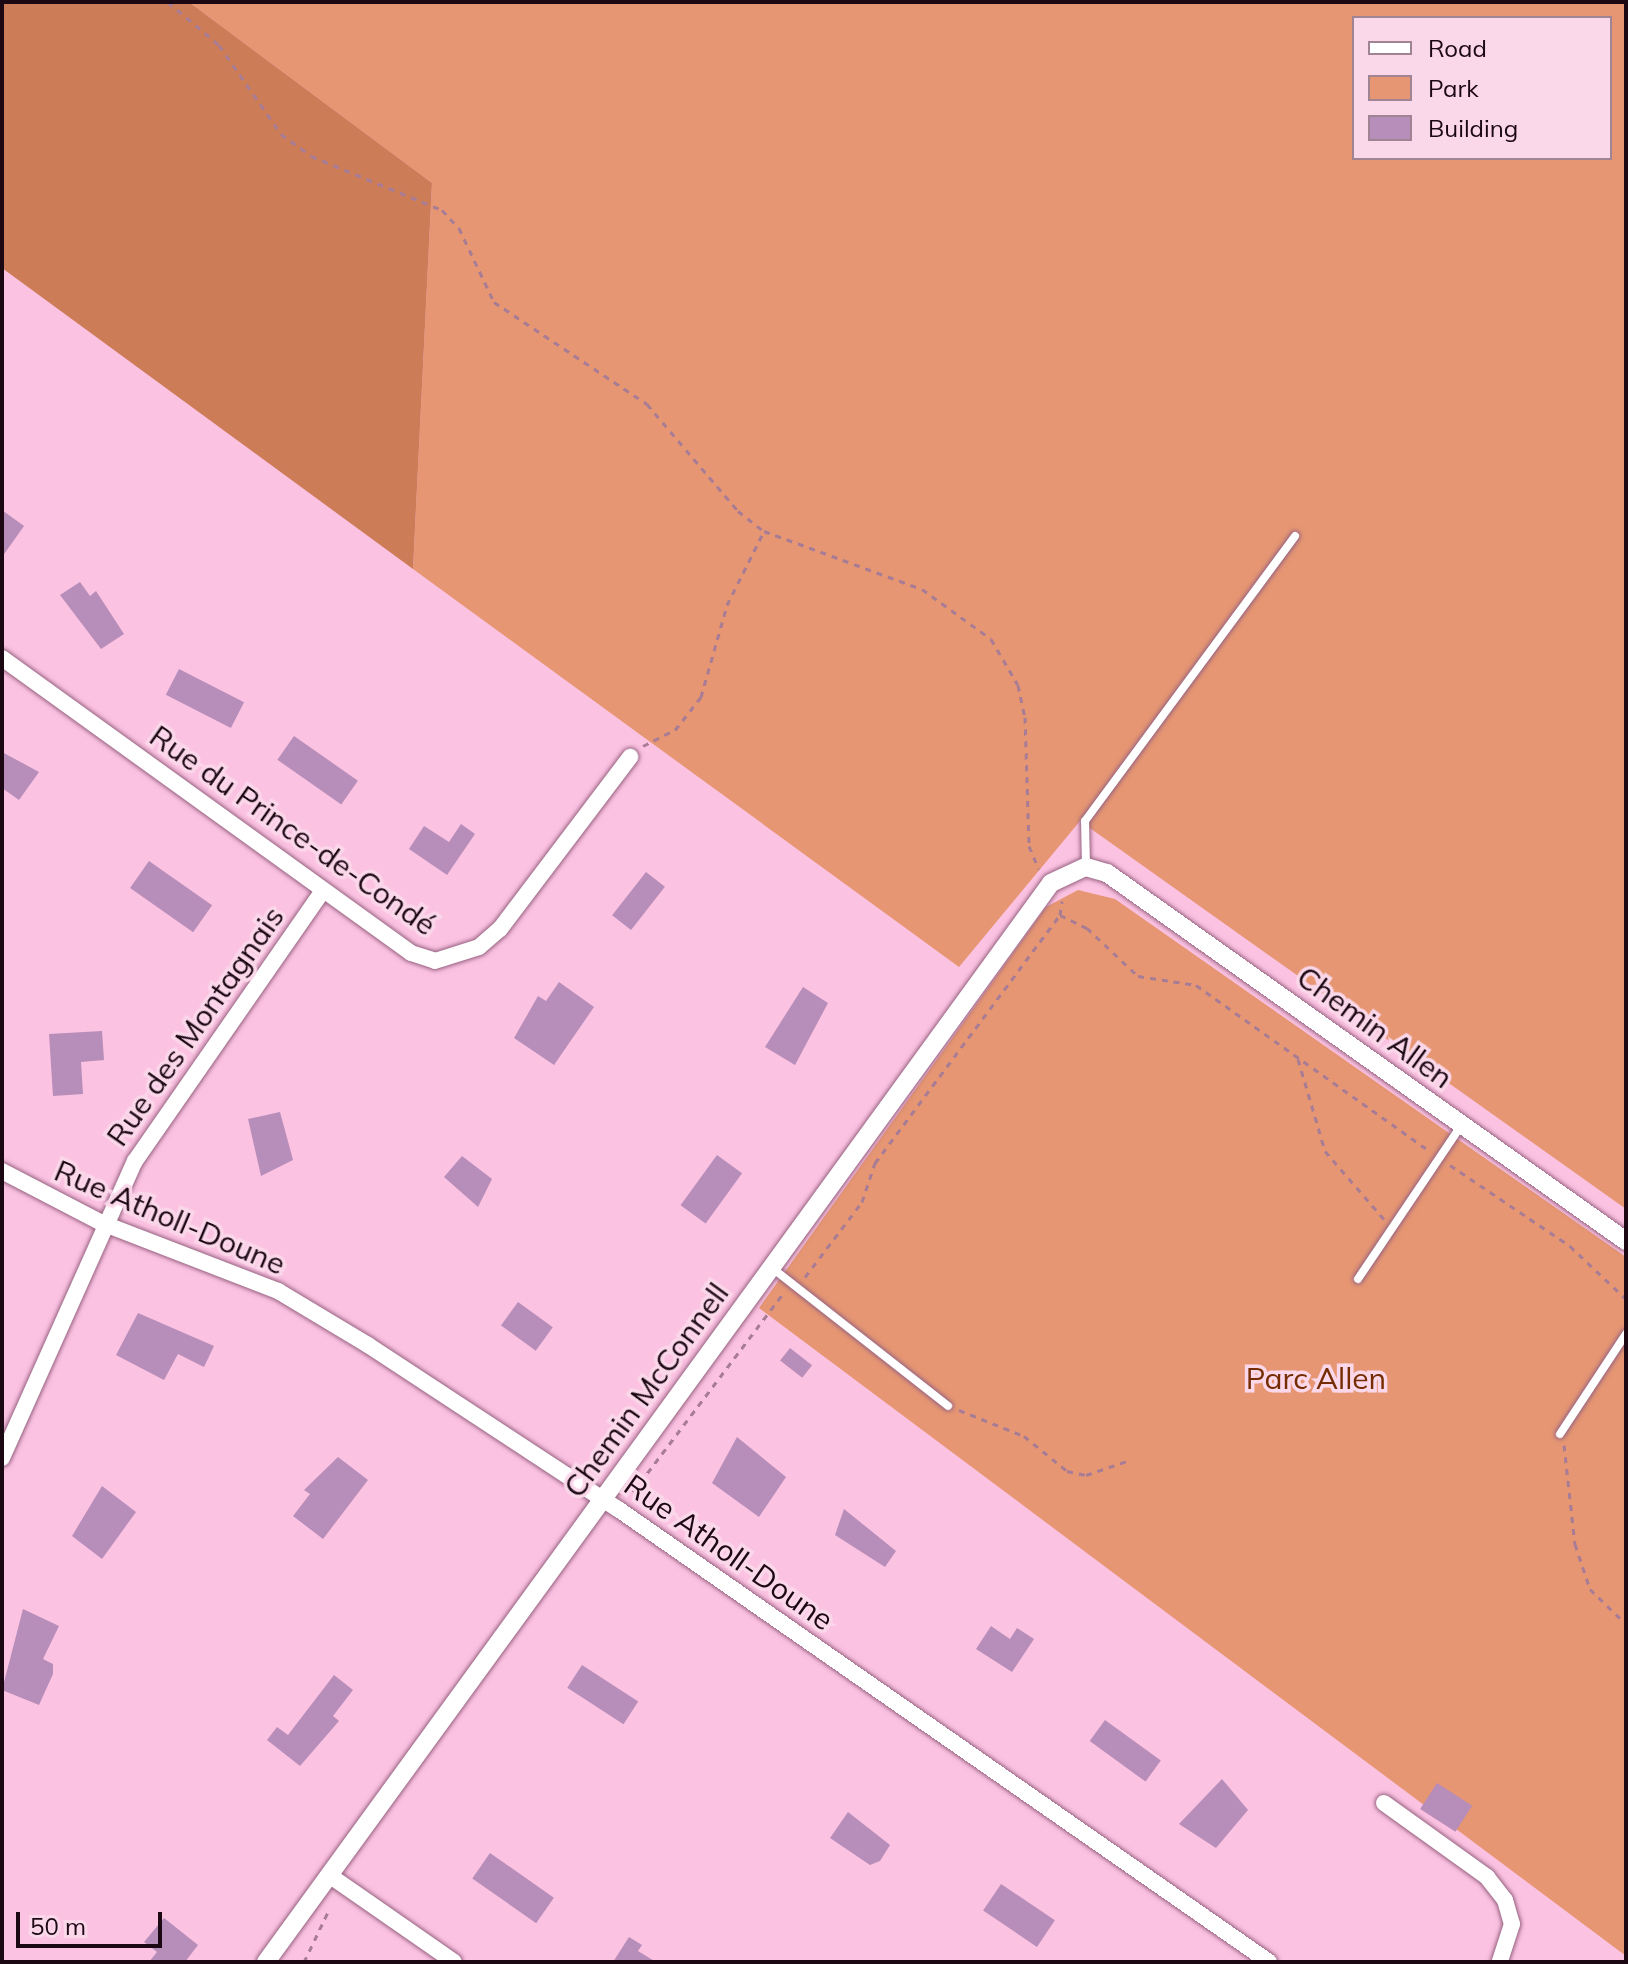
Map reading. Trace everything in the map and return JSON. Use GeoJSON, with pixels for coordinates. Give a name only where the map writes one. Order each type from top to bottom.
{"type":"FeatureCollection","features":[{"type":"Feature","properties":{"kind":"street","name":"Rue du Prince-de-Condé"},"geometry":{"type":"LineString","coordinates":[[2,658],[411,953],[435,961],[479,947],[519,907],[630,757]]}},
{"type":"Feature","properties":{"kind":"street","name":"Chemin McConnell"},"geometry":{"type":"LineString","coordinates":[[266,1962],[336,1880],[610,1504],[770,1266],[1051,883],[1086,867]]}},
{"type":"Feature","properties":{"kind":"street","name":"Chemin Allen"},"geometry":{"type":"LineString","coordinates":[[1086,867],[1168,910],[1626,1241]]}},
{"type":"Feature","properties":{"kind":"street","name":"Rue des Montagnais"},"geometry":{"type":"LineString","coordinates":[[2,1458],[102,1223],[147,1142],[323,891]]}},
{"type":"Feature","properties":{"kind":"street","name":"Rue Atholl-Doune"},"geometry":{"type":"LineString","coordinates":[[2,1171],[102,1223],[278,1291],[610,1504],[1269,1962]]}},
{"type":"Feature","properties":{"kind":"street"},"geometry":{"type":"LineString","coordinates":[[1384,1803],[1487,1877],[1505,1900],[1512,1924],[1500,1962]]}},
{"type":"Feature","properties":{"kind":"street"},"geometry":{"type":"LineString","coordinates":[[336,1880],[454,1962]]}},
{"type":"Feature","properties":{"kind":"lane"},"geometry":{"type":"LineString","coordinates":[[1086,867],[1085,821],[1295,536]]}},
{"type":"Feature","properties":{"kind":"lane"},"geometry":{"type":"LineString","coordinates":[[1358,1279],[1462,1125]]}},
{"type":"Feature","properties":{"kind":"lane"},"geometry":{"type":"LineString","coordinates":[[770,1266],[948,1406]]}},
{"type":"Feature","properties":{"kind":"lane"},"geometry":{"type":"LineString","coordinates":[[1560,1434],[1626,1334]]}},
{"type":"Feature","properties":{"kind":"path"},"geometry":{"type":"LineString","coordinates":[[168,2],[219,45],[281,134],[311,156],[442,210],[459,228],[494,302],[647,404],[738,511],[764,531],[901,579],[991,639],[1018,685],[1029,846],[1063,902],[1060,915],[875,1163],[849,1223],[610,1504]]}},
{"type":"Feature","properties":{"kind":"path"},"geometry":{"type":"LineString","coordinates":[[630,757],[675,730],[701,697],[727,605],[764,531]]}},
{"type":"Feature","properties":{"kind":"path"},"geometry":{"type":"LineString","coordinates":[[1060,915],[1087,928],[1138,976],[1196,985],[1570,1246],[1626,1299]]}},
{"type":"Feature","properties":{"kind":"path"},"geometry":{"type":"LineString","coordinates":[[1296,1056],[1325,1151],[1393,1226]]}},
{"type":"Feature","properties":{"kind":"path"},"geometry":{"type":"LineString","coordinates":[[948,1406],[1024,1436],[1067,1471],[1086,1475],[1127,1461]]}},
{"type":"Feature","properties":{"kind":"path"},"geometry":{"type":"LineString","coordinates":[[1560,1434],[1570,1463],[1575,1544],[1590,1589],[1626,1624]]}},
{"type":"Feature","properties":{"kind":"path"},"geometry":{"type":"LineString","coordinates":[[304,1962],[336,1880]]}},
{"type":"Feature","properties":{"kind":"green space"},"geometry":{"type":"Polygon","coordinates":[[[189,2],[1626,2],[1626,1209],[1080,821],[959,967],[413,569],[432,183],[189,2]]]}},
{"type":"Feature","properties":{"kind":"green space","name":"Parc Allen"},"geometry":{"type":"Polygon","coordinates":[[[1078,890],[1115,899],[1626,1257],[1626,1956],[759,1308],[1046,907],[1078,890]]]}},
{"type":"Feature","properties":{"kind":"shaded area"},"geometry":{"type":"Polygon","coordinates":[[[2,2],[189,2],[432,183],[413,569],[2,268],[2,2]]]}},
{"type":"Feature","properties":{"kind":"building"},"geometry":{"type":"Polygon","coordinates":[[[2,510],[24,526],[2,557],[2,510]]]}},
{"type":"Feature","properties":{"kind":"building"},"geometry":{"type":"Polygon","coordinates":[[[80,582],[90,596],[96,591],[124,634],[101,649],[60,595],[80,582]]]}},
{"type":"Feature","properties":{"kind":"building"},"geometry":{"type":"Polygon","coordinates":[[[179,669],[244,702],[231,728],[166,695],[179,669]]]}},
{"type":"Feature","properties":{"kind":"building"},"geometry":{"type":"Polygon","coordinates":[[[294,736],[358,781],[341,804],[277,760],[294,736]]]}},
{"type":"Feature","properties":{"kind":"building"},"geometry":{"type":"Polygon","coordinates":[[[2,752],[39,772],[19,800],[2,788],[2,752]]]}},
{"type":"Feature","properties":{"kind":"building"},"geometry":{"type":"Polygon","coordinates":[[[461,824],[475,834],[447,875],[409,849],[424,826],[449,842],[461,824]]]}},
{"type":"Feature","properties":{"kind":"building"},"geometry":{"type":"Polygon","coordinates":[[[149,861],[212,905],[193,932],[130,888],[149,861]]]}},
{"type":"Feature","properties":{"kind":"building"},"geometry":{"type":"Polygon","coordinates":[[[646,872],[665,887],[631,930],[612,915],[646,872]]]}},
{"type":"Feature","properties":{"kind":"building"},"geometry":{"type":"Polygon","coordinates":[[[559,982],[594,1007],[554,1065],[514,1038],[538,996],[546,1001],[559,982]]]}},
{"type":"Feature","properties":{"kind":"building"},"geometry":{"type":"Polygon","coordinates":[[[803,987],[828,1003],[795,1065],[765,1047],[803,987]]]}},
{"type":"Feature","properties":{"kind":"building"},"geometry":{"type":"Polygon","coordinates":[[[102,1031],[104,1060],[81,1062],[83,1094],[53,1096],[49,1034],[102,1031]]]}},
{"type":"Feature","properties":{"kind":"building"},"geometry":{"type":"Polygon","coordinates":[[[280,1112],[293,1160],[261,1176],[248,1119],[280,1112]]]}},
{"type":"Feature","properties":{"kind":"building"},"geometry":{"type":"Polygon","coordinates":[[[717,1155],[742,1173],[706,1223],[681,1205],[717,1155]]]}},
{"type":"Feature","properties":{"kind":"building"},"geometry":{"type":"Polygon","coordinates":[[[462,1156],[492,1179],[478,1207],[444,1177],[462,1156]]]}},
{"type":"Feature","properties":{"kind":"building"},"geometry":{"type":"Polygon","coordinates":[[[518,1302],[553,1327],[536,1351],[501,1325],[518,1302]]]}},
{"type":"Feature","properties":{"kind":"building"},"geometry":{"type":"Polygon","coordinates":[[[138,1313],[214,1346],[204,1367],[178,1354],[164,1380],[116,1355],[138,1313]]]}},
{"type":"Feature","properties":{"kind":"building"},"geometry":{"type":"Polygon","coordinates":[[[790,1348],[812,1365],[802,1378],[780,1361],[790,1348]]]}},
{"type":"Feature","properties":{"kind":"building"},"geometry":{"type":"Polygon","coordinates":[[[737,1437],[786,1477],[759,1517],[712,1483],[737,1437]]]}},
{"type":"Feature","properties":{"kind":"building"},"geometry":{"type":"Polygon","coordinates":[[[338,1457],[368,1480],[323,1539],[293,1516],[310,1494],[304,1490],[338,1457]]]}},
{"type":"Feature","properties":{"kind":"building"},"geometry":{"type":"Polygon","coordinates":[[[102,1486],[136,1512],[102,1559],[72,1536],[102,1486]]]}},
{"type":"Feature","properties":{"kind":"building"},"geometry":{"type":"Polygon","coordinates":[[[844,1509],[896,1551],[885,1567],[835,1535],[844,1509]]]}},
{"type":"Feature","properties":{"kind":"building"},"geometry":{"type":"Polygon","coordinates":[[[23,1609],[59,1626],[43,1659],[53,1664],[53,1674],[39,1705],[2,1690],[23,1609]]]}},
{"type":"Feature","properties":{"kind":"building"},"geometry":{"type":"Polygon","coordinates":[[[991,1626],[1010,1639],[1017,1628],[1034,1639],[1012,1672],[976,1649],[991,1626]]]}},
{"type":"Feature","properties":{"kind":"building"},"geometry":{"type":"Polygon","coordinates":[[[582,1665],[638,1701],[623,1724],[567,1688],[582,1665]]]}},
{"type":"Feature","properties":{"kind":"building"},"geometry":{"type":"Polygon","coordinates":[[[334,1675],[353,1690],[333,1716],[339,1721],[300,1766],[267,1740],[277,1727],[288,1735],[334,1675]]]}},
{"type":"Feature","properties":{"kind":"building"},"geometry":{"type":"Polygon","coordinates":[[[1105,1720],[1161,1761],[1146,1782],[1090,1741],[1105,1720]]]}},
{"type":"Feature","properties":{"kind":"building"},"geometry":{"type":"Polygon","coordinates":[[[1222,1779],[1248,1810],[1216,1848],[1179,1824],[1222,1779]]]}},
{"type":"Feature","properties":{"kind":"building"},"geometry":{"type":"Polygon","coordinates":[[[1437,1783],[1472,1806],[1455,1832],[1420,1809],[1437,1783]]]}},
{"type":"Feature","properties":{"kind":"building"},"geometry":{"type":"Polygon","coordinates":[[[848,1812],[890,1845],[880,1861],[870,1865],[830,1838],[848,1812]]]}},
{"type":"Feature","properties":{"kind":"building"},"geometry":{"type":"Polygon","coordinates":[[[490,1853],[554,1898],[536,1923],[472,1878],[490,1853]]]}},
{"type":"Feature","properties":{"kind":"building"},"geometry":{"type":"Polygon","coordinates":[[[1001,1884],[1055,1920],[1037,1947],[983,1911],[1001,1884]]]}},
{"type":"Feature","properties":{"kind":"building"},"geometry":{"type":"Polygon","coordinates":[[[164,1918],[198,1945],[185,1962],[149,1962],[157,1952],[144,1942],[164,1918]]]}},
{"type":"Feature","properties":{"kind":"building"},"geometry":{"type":"Polygon","coordinates":[[[629,1937],[642,1945],[638,1951],[656,1962],[613,1962],[629,1937]]]}}]}
